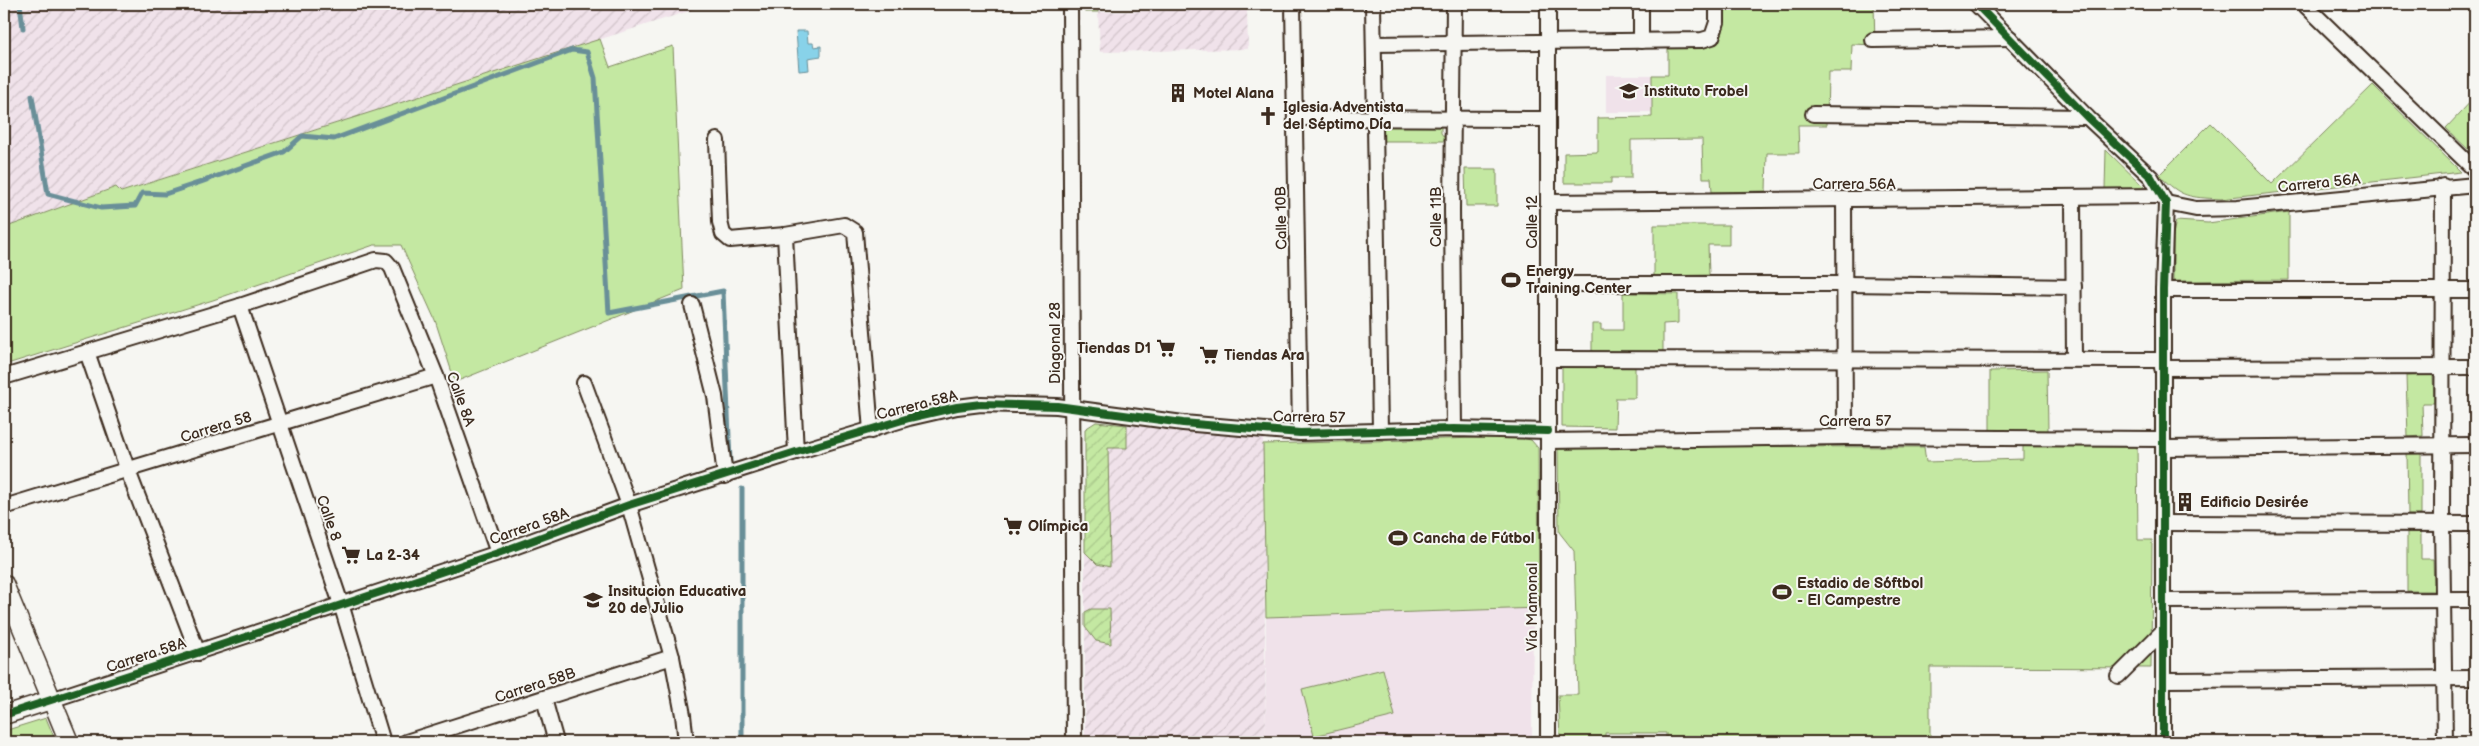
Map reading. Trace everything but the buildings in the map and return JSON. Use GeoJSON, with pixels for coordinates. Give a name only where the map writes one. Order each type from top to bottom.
{"type":"FeatureCollection","features":[{"type":"Feature","properties":{"kind":"street","name":"Diagonal 28"},"geometry":{"type":"LineString","coordinates":[[1070,4],[1074,742]]}},
{"type":"Feature","properties":{"kind":"street","name":"Calle 10B"},"geometry":{"type":"LineString","coordinates":[[1293,4],[1300,433]]}},
{"type":"Feature","properties":{"kind":"street"},"geometry":{"type":"LineString","coordinates":[[1373,4],[1374,118],[1378,208],[1380,430]]}},
{"type":"Feature","properties":{"kind":"street","name":"Calle 11B"},"geometry":{"type":"LineString","coordinates":[[1454,4],[1454,429]]}},
{"type":"Feature","properties":{"kind":"street","name":"Calle 12"},"geometry":{"type":"LineString","coordinates":[[1548,4],[1548,436]]}},
{"type":"Feature","properties":{"kind":"street"},"geometry":{"type":"LineString","coordinates":[[1641,4],[1641,41]]}},
{"type":"Feature","properties":{"kind":"street"},"geometry":{"type":"LineString","coordinates":[[1374,44],[1702,40],[1712,37],[1717,22],[1717,4]]}},
{"type":"Feature","properties":{"kind":"street"},"geometry":{"type":"LineString","coordinates":[[1976,4],[2087,117],[2151,178],[2163,200],[2164,742]]}},
{"type":"Feature","properties":{"kind":"street"},"geometry":{"type":"LineString","coordinates":[[2304,4],[2475,170]]}},
{"type":"Feature","properties":{"kind":"street"},"geometry":{"type":"LineString","coordinates":[[1873,40],[2010,38]]}},
{"type":"Feature","properties":{"kind":"street"},"geometry":{"type":"LineString","coordinates":[[1813,114],[2087,117]]}},
{"type":"Feature","properties":{"kind":"street"},"geometry":{"type":"LineString","coordinates":[[1296,118],[1548,119]]}},
{"type":"Feature","properties":{"kind":"street"},"geometry":{"type":"LineString","coordinates":[[717,140],[720,222],[723,234],[730,240],[786,235],[844,225],[855,232],[871,431]]}},
{"type":"Feature","properties":{"kind":"street","name":"Carrera 56A"},"geometry":{"type":"LineString","coordinates":[[1548,202],[2073,199],[2163,200],[2196,209],[2238,208],[2443,186],[2475,185]]}},
{"type":"Feature","properties":{"kind":"street"},"geometry":{"type":"LineString","coordinates":[[2443,186],[2442,524],[2445,742]]}},
{"type":"Feature","properties":{"kind":"street"},"geometry":{"type":"LineString","coordinates":[[2073,199],[2074,359]]}},
{"type":"Feature","properties":{"kind":"street"},"geometry":{"type":"LineString","coordinates":[[1844,201],[1845,437]]}},
{"type":"Feature","properties":{"kind":"street"},"geometry":{"type":"LineString","coordinates":[[786,235],[796,452]]}},
{"type":"Feature","properties":{"kind":"street","name":"Calle 8A"},"geometry":{"type":"LineString","coordinates":[[240,306],[376,260],[386,261],[392,268],[436,376],[498,553]]}},
{"type":"Feature","properties":{"kind":"street"},"geometry":{"type":"LineString","coordinates":[[1548,284],[1845,284],[2074,287]]}},
{"type":"Feature","properties":{"kind":"street"},"geometry":{"type":"LineString","coordinates":[[2162,290],[2475,290]]}},
{"type":"Feature","properties":{"kind":"street"},"geometry":{"type":"LineString","coordinates":[[692,305],[713,387],[725,476]]}},
{"type":"Feature","properties":{"kind":"street"},"geometry":{"type":"LineString","coordinates":[[4,377],[240,306]]}},
{"type":"Feature","properties":{"kind":"street","name":"Calle 8"},"geometry":{"type":"LineString","coordinates":[[240,306],[341,604],[383,742]]}},
{"type":"Feature","properties":{"kind":"street"},"geometry":{"type":"LineString","coordinates":[[87,352],[128,470],[198,653]]}},
{"type":"Feature","properties":{"kind":"street"},"geometry":{"type":"LineString","coordinates":[[1548,359],[2074,359],[2163,364],[2475,367]]}},
{"type":"Feature","properties":{"kind":"street","name":"Carrera 58"},"geometry":{"type":"LineString","coordinates":[[4,507],[281,425],[436,376]]}},
{"type":"Feature","properties":{"kind":"street"},"geometry":{"type":"LineString","coordinates":[[584,383],[629,505],[672,656],[686,742]]}},
{"type":"Feature","properties":{"kind":"street","name":"Carrera 58A"},"geometry":{"type":"LineString","coordinates":[[4,715],[198,653],[498,553],[629,505],[796,452],[933,412],[982,404],[1039,404],[1072,408]]}},
{"type":"Feature","properties":{"kind":"street","name":"Carrera 57"},"geometry":{"type":"LineString","coordinates":[[1072,408],[1183,423],[1300,433],[1454,429],[1548,436],[1845,437],[2163,443],[2475,445]]}},
{"type":"Feature","properties":{"kind":"street","name":"Vía Mamonal"},"geometry":{"type":"LineString","coordinates":[[1548,436],[1548,742]]}},
{"type":"Feature","properties":{"kind":"street"},"geometry":{"type":"LineString","coordinates":[[2163,523],[2475,524]]}},
{"type":"Feature","properties":{"kind":"street"},"geometry":{"type":"LineString","coordinates":[[4,584],[69,742]]}},
{"type":"Feature","properties":{"kind":"street"},"geometry":{"type":"LineString","coordinates":[[2163,601],[2475,600]]}},
{"type":"Feature","properties":{"kind":"street"},"geometry":{"type":"LineString","coordinates":[[2118,676],[2163,631]]}},
{"type":"Feature","properties":{"kind":"street","name":"Carrera 58B"},"geometry":{"type":"LineString","coordinates":[[406,742],[544,699],[672,656]]}},
{"type":"Feature","properties":{"kind":"street"},"geometry":{"type":"LineString","coordinates":[[2163,680],[2475,678]]}},
{"type":"Feature","properties":{"kind":"street"},"geometry":{"type":"LineString","coordinates":[[544,699],[556,742]]}},
{"type":"Feature","properties":{"kind":"shaded area"},"geometry":{"type":"Polygon","coordinates":[[[4,4],[711,4],[120,192],[115,187],[4,228],[4,4]]]}},
{"type":"Feature","properties":{"kind":"shaded area"},"geometry":{"type":"Polygon","coordinates":[[[1247,9],[1248,49],[1100,52],[1098,12],[1247,9]]]}},
{"type":"Feature","properties":{"kind":"shaded area","name":"Instituto Frobel"},"geometry":{"type":"Polygon","coordinates":[[[1606,75],[1652,75],[1652,112],[1606,112],[1606,75]]]}},
{"type":"Feature","properties":{"kind":"shaded area"},"geometry":{"type":"Polygon","coordinates":[[[1096,422],[1263,439],[1266,742],[1085,742],[1085,429],[1096,422]]]}},
{"type":"Feature","properties":{"kind":"shaded area"},"geometry":{"type":"Polygon","coordinates":[[[1533,608],[1532,736],[1425,742],[1266,742],[1266,617],[1533,608]]]}},
{"type":"Feature","properties":{"kind":"green space"},"geometry":{"type":"Polygon","coordinates":[[[1085,4],[1098,4],[1098,12],[1085,12],[1085,4]]]}},
{"type":"Feature","properties":{"kind":"green space"},"geometry":{"type":"Polygon","coordinates":[[[1724,4],[1874,4],[1875,45],[1852,44],[1851,72],[1828,72],[1827,125],[1798,125],[1799,153],[1767,153],[1766,191],[1712,192],[1711,178],[1703,178],[1702,139],[1631,140],[1631,178],[1611,178],[1611,183],[1564,183],[1564,153],[1598,152],[1598,118],[1652,117],[1652,75],[1668,75],[1668,46],[1699,46],[1714,42],[1723,32],[1724,4]]]}},
{"type":"Feature","properties":{"kind":"green space"},"geometry":{"type":"Polygon","coordinates":[[[600,39],[610,67],[673,46],[684,290],[455,382],[435,320],[401,245],[374,245],[213,300],[4,365],[4,228],[116,187],[121,192],[600,39]]]}},
{"type":"Feature","properties":{"kind":"green space"},"geometry":{"type":"Polygon","coordinates":[[[2373,85],[2461,172],[2221,199],[2186,195],[2174,188],[2159,175],[2211,123],[2272,184],[2373,85]]]}},
{"type":"Feature","properties":{"kind":"green space"},"geometry":{"type":"Polygon","coordinates":[[[2475,97],[2475,156],[2446,128],[2475,97]]]}},
{"type":"Feature","properties":{"kind":"green space"},"geometry":{"type":"Polygon","coordinates":[[[1381,123],[1441,123],[1441,133],[1447,141],[1382,141],[1381,123]]]}},
{"type":"Feature","properties":{"kind":"green space"},"geometry":{"type":"Polygon","coordinates":[[[2106,150],[2146,189],[2105,189],[2106,150]]]}},
{"type":"Feature","properties":{"kind":"green space"},"geometry":{"type":"Polygon","coordinates":[[[1465,169],[1497,169],[1497,206],[1466,206],[1465,169]]]}},
{"type":"Feature","properties":{"kind":"green space"},"geometry":{"type":"Polygon","coordinates":[[[2289,212],[2289,280],[2173,281],[2173,234],[2176,221],[2208,223],[2289,212]]]}},
{"type":"Feature","properties":{"kind":"green space"},"geometry":{"type":"Polygon","coordinates":[[[1654,225],[1729,225],[1729,245],[1708,245],[1709,275],[1654,276],[1654,225]]]}},
{"type":"Feature","properties":{"kind":"green space"},"geometry":{"type":"Polygon","coordinates":[[[1623,293],[1678,294],[1678,323],[1663,324],[1663,353],[1592,352],[1592,324],[1601,324],[1601,330],[1623,330],[1623,293]]]}},
{"type":"Feature","properties":{"kind":"green space"},"geometry":{"type":"Polygon","coordinates":[[[1562,366],[1635,367],[1635,398],[1616,398],[1615,428],[1562,427],[1562,366]]]}},
{"type":"Feature","properties":{"kind":"green space"},"geometry":{"type":"Polygon","coordinates":[[[2047,370],[2048,431],[1990,431],[1990,371],[2047,370]]]}},
{"type":"Feature","properties":{"kind":"green space"},"geometry":{"type":"Polygon","coordinates":[[[2433,375],[2434,403],[2422,403],[2423,436],[2408,437],[2406,376],[2433,375]]]}},
{"type":"Feature","properties":{"kind":"green space"},"geometry":{"type":"Polygon","coordinates":[[[1096,422],[1127,425],[1127,448],[1108,448],[1110,567],[1097,564],[1085,552],[1085,429],[1096,422]]]}},
{"type":"Feature","properties":{"kind":"green space","name":"Cancha de Fútbol"},"geometry":{"type":"Polygon","coordinates":[[[1515,437],[1531,440],[1538,448],[1539,608],[1266,617],[1263,444],[1515,437]]]}},
{"type":"Feature","properties":{"kind":"green space"},"geometry":{"type":"Polygon","coordinates":[[[2137,442],[2138,540],[2152,540],[2151,668],[1930,667],[1930,742],[1666,742],[1666,733],[1605,733],[1605,742],[1565,742],[1560,737],[1558,695],[1578,695],[1574,551],[1559,532],[1558,446],[1924,447],[1926,462],[2023,459],[2023,444],[2137,442]]]}},
{"type":"Feature","properties":{"kind":"green space"},"geometry":{"type":"Polygon","coordinates":[[[2407,450],[2421,451],[2421,515],[2408,515],[2407,450]]]}},
{"type":"Feature","properties":{"kind":"green space"},"geometry":{"type":"Polygon","coordinates":[[[2407,532],[2421,532],[2421,559],[2433,559],[2434,591],[2407,591],[2407,532]]]}},
{"type":"Feature","properties":{"kind":"green space"},"geometry":{"type":"Polygon","coordinates":[[[1091,609],[1110,609],[1111,644],[1096,641],[1085,627],[1085,612],[1091,609]]]}},
{"type":"Feature","properties":{"kind":"green space"},"geometry":{"type":"Polygon","coordinates":[[[1383,669],[1395,716],[1314,736],[1302,689],[1383,669]]]}},
{"type":"Feature","properties":{"kind":"green space"},"geometry":{"type":"Polygon","coordinates":[[[46,718],[56,742],[4,742],[4,731],[46,718]]]}},
{"type":"Feature","properties":{"kind":"water"},"geometry":{"type":"Polygon","coordinates":[[[796,31],[807,31],[808,43],[813,43],[814,47],[821,46],[821,56],[808,58],[809,70],[799,71],[796,31]]]}},
{"type":"Feature","properties":{"kind":"waterway"},"geometry":{"type":"LineString","coordinates":[[20,4],[23,28]]}},
{"type":"Feature","properties":{"kind":"waterway"},"geometry":{"type":"LineString","coordinates":[[32,96],[48,194],[101,208],[135,206],[142,193],[165,194],[201,182],[284,152],[302,136],[334,139],[572,50],[587,52],[595,78],[609,313],[723,291],[730,462]]}},
{"type":"Feature","properties":{"kind":"waterway"},"geometry":{"type":"LineString","coordinates":[[742,489],[742,742]]}},
{"type":"Feature","properties":{"kind":"cycle path"},"geometry":{"type":"LineString","coordinates":[[1976,4],[2087,117],[2151,177],[2166,203],[2163,290],[2163,742]]}},
{"type":"Feature","properties":{"kind":"cycle path"},"geometry":{"type":"LineString","coordinates":[[4,715],[498,553],[629,505],[909,418],[957,407],[981,404],[1057,406],[1183,423],[1300,433],[1454,429],[1548,431]]}},
{"type":"Feature","properties":{"kind":"place","name":"Instituto Frobel"},"geometry":{"type":"Point","coordinates":[1629,91]}},
{"type":"Feature","properties":{"kind":"place","name":"Motel Alana"},"geometry":{"type":"Point","coordinates":[1178,93]}},
{"type":"Feature","properties":{"kind":"place","name":"Iglesia Adventista del Séptimo Día"},"geometry":{"type":"Point","coordinates":[1268,116]}},
{"type":"Feature","properties":{"kind":"place","name":"Energy Training Center"},"geometry":{"type":"Point","coordinates":[1511,280]}},
{"type":"Feature","properties":{"kind":"place","name":"Tiendas D1"},"geometry":{"type":"Point","coordinates":[1166,348]}},
{"type":"Feature","properties":{"kind":"place","name":"Tiendas Ara"},"geometry":{"type":"Point","coordinates":[1209,355]}},
{"type":"Feature","properties":{"kind":"place","name":"Edificio Desirée"},"geometry":{"type":"Point","coordinates":[2185,502]}},
{"type":"Feature","properties":{"kind":"place","name":"Olímpica"},"geometry":{"type":"Point","coordinates":[1013,526]}},
{"type":"Feature","properties":{"kind":"place","name":"Cancha de Fútbol"},"geometry":{"type":"Point","coordinates":[1398,538]}},
{"type":"Feature","properties":{"kind":"place","name":"La 2-34"},"geometry":{"type":"Point","coordinates":[351,555]}},
{"type":"Feature","properties":{"kind":"place","name":"Estadio de Sóftbol - El Campestre"},"geometry":{"type":"Point","coordinates":[1782,592]}},
{"type":"Feature","properties":{"kind":"place","name":"Insitucion Educativa 20 de Julio"},"geometry":{"type":"Point","coordinates":[593,600]}}]}
